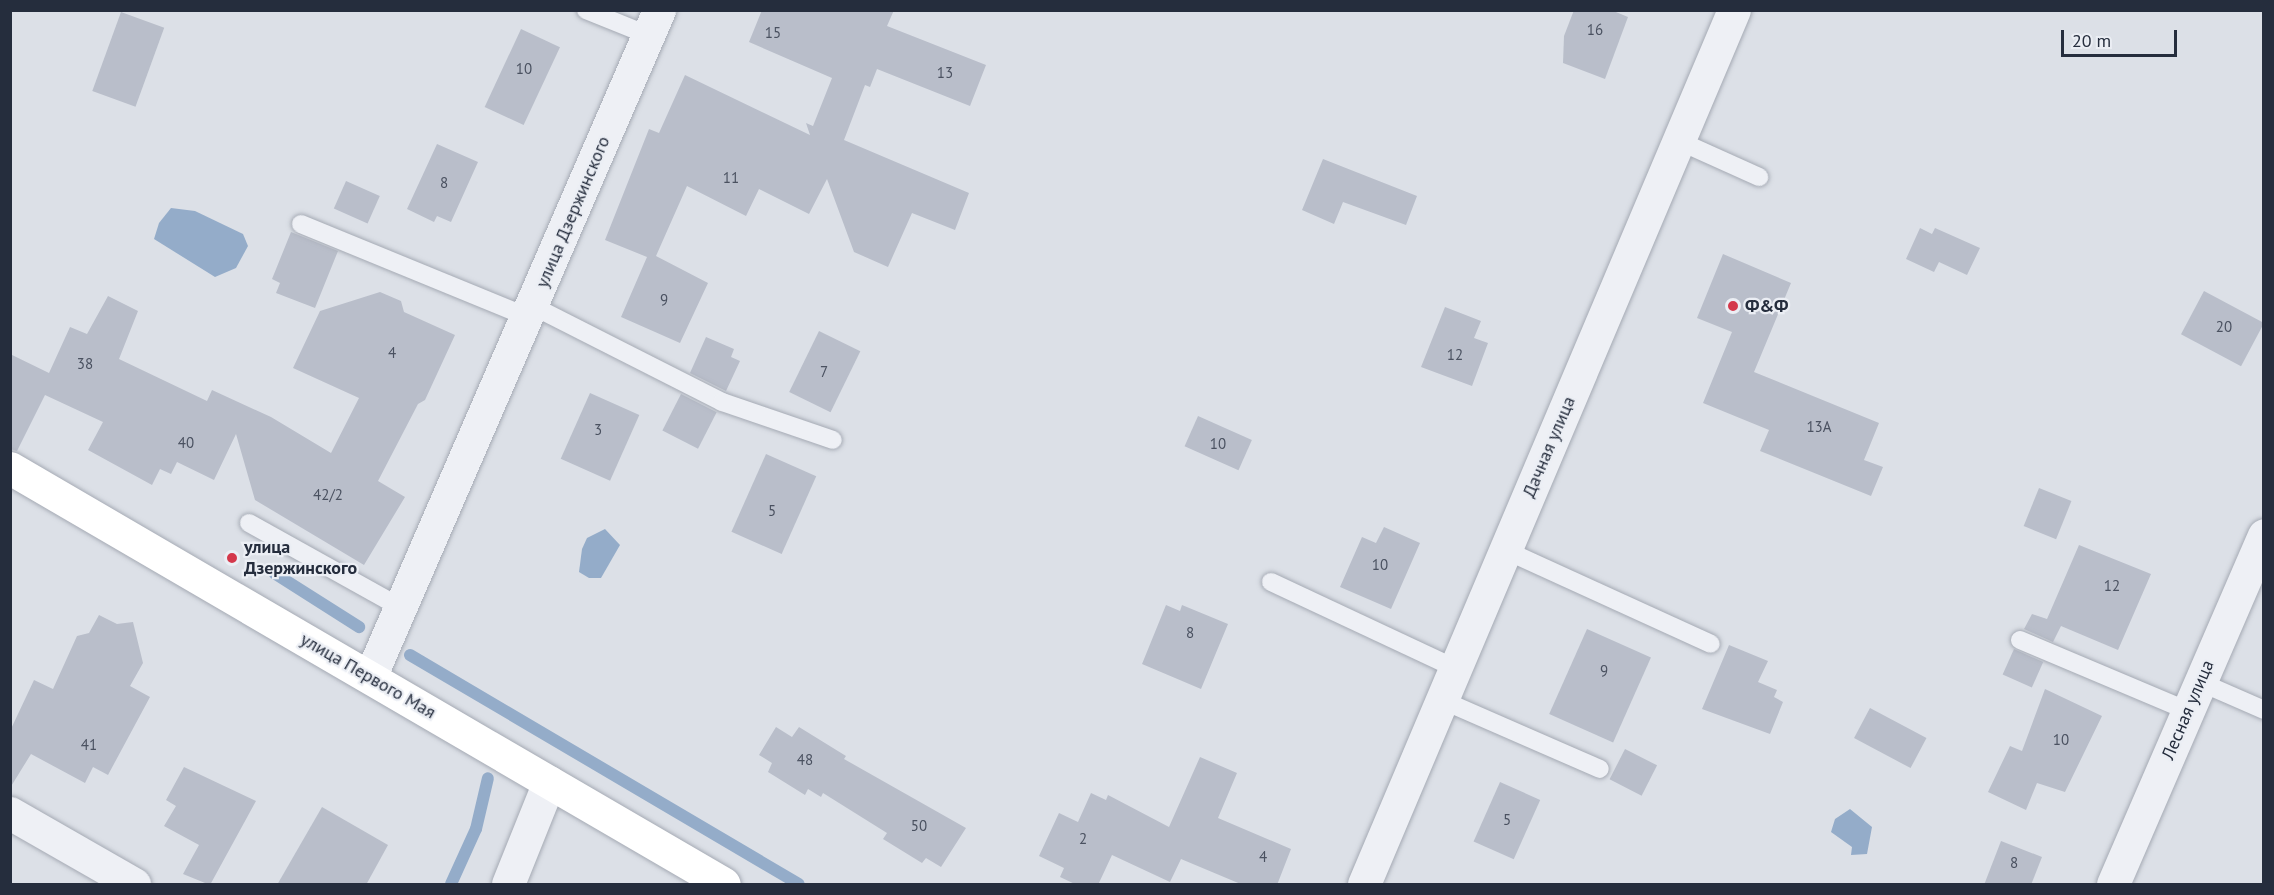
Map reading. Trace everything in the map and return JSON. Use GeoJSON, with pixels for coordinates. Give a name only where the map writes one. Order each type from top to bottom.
{"type":"FeatureCollection","features":[{"type":"Feature","properties":{"kind":"street","name":"Дачная улица"},"geometry":{"type":"LineString","coordinates":[[1364,885],[1734,10]]}},
{"type":"Feature","properties":{"kind":"street","name":"улица Дзержинского"},"geometry":{"type":"LineString","coordinates":[[370,677],[531,312],[653,23]]}},
{"type":"Feature","properties":{"kind":"street","name":"улица Первого Мая"},"geometry":{"type":"LineString","coordinates":[[10,468],[724,885]]}},
{"type":"Feature","properties":{"kind":"street","name":"Лесная улица"},"geometry":{"type":"LineString","coordinates":[[2113,885],[2264,535]]}},
{"type":"Feature","properties":{"kind":"street"},"geometry":{"type":"LineString","coordinates":[[508,885],[549,782]]}},
{"type":"Feature","properties":{"kind":"street"},"geometry":{"type":"LineString","coordinates":[[10,813],[134,885]]}},
{"type":"Feature","properties":{"kind":"lane"},"geometry":{"type":"LineString","coordinates":[[586,10],[653,23]]}},
{"type":"Feature","properties":{"kind":"lane"},"geometry":{"type":"LineString","coordinates":[[1679,141],[1759,177]]}},
{"type":"Feature","properties":{"kind":"lane"},"geometry":{"type":"LineString","coordinates":[[301,224],[531,312],[722,402],[833,440]]}},
{"type":"Feature","properties":{"kind":"lane"},"geometry":{"type":"LineString","coordinates":[[249,523],[400,607]]}},
{"type":"Feature","properties":{"kind":"lane"},"geometry":{"type":"LineString","coordinates":[[1505,550],[1711,644]]}},
{"type":"Feature","properties":{"kind":"lane"},"geometry":{"type":"LineString","coordinates":[[1270,582],[1455,668]]}},
{"type":"Feature","properties":{"kind":"lane"},"geometry":{"type":"LineString","coordinates":[[2020,640],[2194,696],[2264,710]]}},
{"type":"Feature","properties":{"kind":"lane"},"geometry":{"type":"LineString","coordinates":[[1442,700],[1600,769]]}},
{"type":"Feature","properties":{"kind":"water"},"geometry":{"type":"Polygon","coordinates":[[[171,208],[195,211],[243,234],[248,246],[236,268],[215,277],[154,239],[159,223],[171,208]]]}},
{"type":"Feature","properties":{"kind":"water"},"geometry":{"type":"Polygon","coordinates":[[[605,529],[620,545],[601,578],[589,578],[579,572],[582,549],[587,538],[605,529]]]}},
{"type":"Feature","properties":{"kind":"water"},"geometry":{"type":"Polygon","coordinates":[[[1850,809],[1872,827],[1867,854],[1851,855],[1852,847],[1831,832],[1835,819],[1850,809]]]}},
{"type":"Feature","properties":{"kind":"building"},"geometry":{"type":"Polygon","coordinates":[[[762,10],[894,10],[887,26],[986,65],[970,106],[877,69],[870,87],[865,85],[844,140],[969,193],[955,230],[912,213],[888,267],[854,252],[827,179],[809,214],[759,189],[746,216],[687,186],[656,256],[708,283],[680,343],[621,317],[647,257],[605,240],[649,129],[659,133],[685,75],[810,135],[806,123],[813,126],[832,78],[749,42],[762,10]]]}},
{"type":"Feature","properties":{"kind":"building"},"geometry":{"type":"Polygon","coordinates":[[[1574,10],[1611,10],[1628,17],[1605,79],[1563,63],[1564,36],[1574,10]]]}},
{"type":"Feature","properties":{"kind":"building"},"geometry":{"type":"Polygon","coordinates":[[[121,12],[164,28],[135,107],[92,91],[121,12]]]}},
{"type":"Feature","properties":{"kind":"building"},"geometry":{"type":"Polygon","coordinates":[[[521,29],[560,47],[524,125],[485,107],[521,29]]]}},
{"type":"Feature","properties":{"kind":"building"},"geometry":{"type":"Polygon","coordinates":[[[437,144],[478,162],[451,222],[437,216],[434,222],[407,209],[437,144]]]}},
{"type":"Feature","properties":{"kind":"building"},"geometry":{"type":"Polygon","coordinates":[[[1323,159],[1417,196],[1406,225],[1343,202],[1334,224],[1302,210],[1323,159]]]}},
{"type":"Feature","properties":{"kind":"building"},"geometry":{"type":"Polygon","coordinates":[[[346,181],[380,196],[368,223],[334,208],[346,181]]]}},
{"type":"Feature","properties":{"kind":"building"},"geometry":{"type":"Polygon","coordinates":[[[1920,228],[1932,234],[1935,228],[1980,248],[1967,275],[1939,262],[1934,272],[1906,259],[1920,228]]]}},
{"type":"Feature","properties":{"kind":"building"},"geometry":{"type":"Polygon","coordinates":[[[291,232],[338,251],[315,308],[276,293],[280,283],[272,279],[291,232]]]}},
{"type":"Feature","properties":{"kind":"building"},"geometry":{"type":"Polygon","coordinates":[[[1723,254],[1791,283],[1754,372],[1879,423],[1864,460],[1883,467],[1871,496],[1760,451],[1769,430],[1703,403],[1732,332],[1697,318],[1723,254]]]}},
{"type":"Feature","properties":{"kind":"building"},"geometry":{"type":"Polygon","coordinates":[[[2204,291],[2264,323],[2241,366],[2181,334],[2204,291]]]}},
{"type":"Feature","properties":{"kind":"building"},"geometry":{"type":"Polygon","coordinates":[[[380,292],[401,301],[404,312],[455,335],[425,400],[418,404],[378,481],[405,497],[364,565],[255,500],[236,434],[214,480],[177,462],[171,474],[160,469],[152,485],[88,450],[103,422],[45,395],[17,451],[10,449],[10,354],[49,373],[70,327],[87,334],[108,296],[138,311],[119,359],[207,401],[212,390],[271,417],[331,453],[359,398],[293,368],[320,311],[380,292]]]}},
{"type":"Feature","properties":{"kind":"building"},"geometry":{"type":"Polygon","coordinates":[[[1445,307],[1481,321],[1474,338],[1488,343],[1472,386],[1421,367],[1445,307]]]}},
{"type":"Feature","properties":{"kind":"building"},"geometry":{"type":"Polygon","coordinates":[[[819,331],[860,351],[831,412],[789,392],[819,331]]]}},
{"type":"Feature","properties":{"kind":"building"},"geometry":{"type":"Polygon","coordinates":[[[706,337],[734,349],[731,357],[740,361],[726,391],[690,373],[706,337]]]}},
{"type":"Feature","properties":{"kind":"building"},"geometry":{"type":"Polygon","coordinates":[[[590,393],[639,415],[610,481],[561,459],[590,393]]]}},
{"type":"Feature","properties":{"kind":"building"},"geometry":{"type":"Polygon","coordinates":[[[681,394],[717,412],[698,449],[662,431],[681,394]]]}},
{"type":"Feature","properties":{"kind":"building"},"geometry":{"type":"Polygon","coordinates":[[[1198,416],[1252,440],[1238,470],[1185,446],[1198,416]]]}},
{"type":"Feature","properties":{"kind":"building"},"geometry":{"type":"Polygon","coordinates":[[[766,454],[816,476],[782,554],[731,532],[766,454]]]}},
{"type":"Feature","properties":{"kind":"building"},"geometry":{"type":"Polygon","coordinates":[[[2039,488],[2071,501],[2056,539],[2024,526],[2039,488]]]}},
{"type":"Feature","properties":{"kind":"building"},"geometry":{"type":"Polygon","coordinates":[[[1384,527],[1420,543],[1391,609],[1340,587],[1362,537],[1376,543],[1384,527]]]}},
{"type":"Feature","properties":{"kind":"building"},"geometry":{"type":"Polygon","coordinates":[[[2079,545],[2151,574],[2118,650],[2061,626],[2053,642],[2024,629],[2032,614],[2047,619],[2079,545]]]}},
{"type":"Feature","properties":{"kind":"building"},"geometry":{"type":"Polygon","coordinates":[[[1166,605],[1180,611],[1182,605],[1228,624],[1201,689],[1142,664],[1166,605]]]}},
{"type":"Feature","properties":{"kind":"building"},"geometry":{"type":"Polygon","coordinates":[[[99,615],[117,624],[133,622],[143,663],[130,686],[150,697],[108,775],[93,767],[85,783],[31,754],[10,788],[10,731],[34,680],[53,689],[77,636],[89,633],[99,615]]]}},
{"type":"Feature","properties":{"kind":"building"},"geometry":{"type":"Polygon","coordinates":[[[1587,629],[1651,657],[1613,742],[1549,714],[1587,629]]]}},
{"type":"Feature","properties":{"kind":"building"},"geometry":{"type":"Polygon","coordinates":[[[1729,645],[1768,661],[1758,682],[1777,690],[1774,697],[1783,702],[1770,734],[1702,709],[1729,645]]]}},
{"type":"Feature","properties":{"kind":"building"},"geometry":{"type":"Polygon","coordinates":[[[2014,649],[2043,662],[2032,688],[2003,675],[2014,649]]]}},
{"type":"Feature","properties":{"kind":"building"},"geometry":{"type":"Polygon","coordinates":[[[2045,689],[2102,716],[2065,792],[2037,783],[2026,810],[1988,792],[2010,746],[2022,751],[2045,689]]]}},
{"type":"Feature","properties":{"kind":"building"},"geometry":{"type":"Polygon","coordinates":[[[1870,708],[1927,738],[1911,768],[1854,738],[1870,708]]]}},
{"type":"Feature","properties":{"kind":"building"},"geometry":{"type":"Polygon","coordinates":[[[776,727],[792,737],[799,727],[846,756],[844,759],[966,828],[941,867],[926,858],[922,863],[883,839],[887,833],[823,793],[821,797],[808,789],[805,795],[768,772],[772,763],[759,755],[776,727]]]}},
{"type":"Feature","properties":{"kind":"building"},"geometry":{"type":"Polygon","coordinates":[[[1625,749],[1657,765],[1642,796],[1610,779],[1625,749]]]}},
{"type":"Feature","properties":{"kind":"building"},"geometry":{"type":"Polygon","coordinates":[[[1200,757],[1237,773],[1218,818],[1291,849],[1277,885],[1243,885],[1181,859],[1170,882],[1112,855],[1098,885],[1077,885],[1060,877],[1064,868],[1039,856],[1059,813],[1078,822],[1091,793],[1106,800],[1108,795],[1169,827],[1200,757]]]}},
{"type":"Feature","properties":{"kind":"building"},"geometry":{"type":"Polygon","coordinates":[[[184,767],[256,801],[210,885],[183,874],[199,845],[164,826],[176,806],[166,800],[184,767]]]}},
{"type":"Feature","properties":{"kind":"building"},"geometry":{"type":"Polygon","coordinates":[[[1500,782],[1540,800],[1514,859],[1474,841],[1500,782]]]}},
{"type":"Feature","properties":{"kind":"building"},"geometry":{"type":"Polygon","coordinates":[[[322,807],[388,845],[366,885],[277,885],[322,807]]]}},
{"type":"Feature","properties":{"kind":"building"},"geometry":{"type":"Polygon","coordinates":[[[2001,841],[2042,857],[2031,885],[1984,885],[2001,841]]]}},
{"type":"Feature","properties":{"kind":"waterway"},"geometry":{"type":"LineString","coordinates":[[274,573],[359,627]]}},
{"type":"Feature","properties":{"kind":"waterway"},"geometry":{"type":"LineString","coordinates":[[410,655],[798,884]]}},
{"type":"Feature","properties":{"kind":"waterway"},"geometry":{"type":"LineString","coordinates":[[451,884],[476,829],[488,778]]}},
{"type":"Feature","properties":{"kind":"place","name":"Ф&Ф"},"geometry":{"type":"Point","coordinates":[1733,306]}},
{"type":"Feature","properties":{"kind":"place","name":"улица Дзержинского"},"geometry":{"type":"Point","coordinates":[232,558]}}]}
